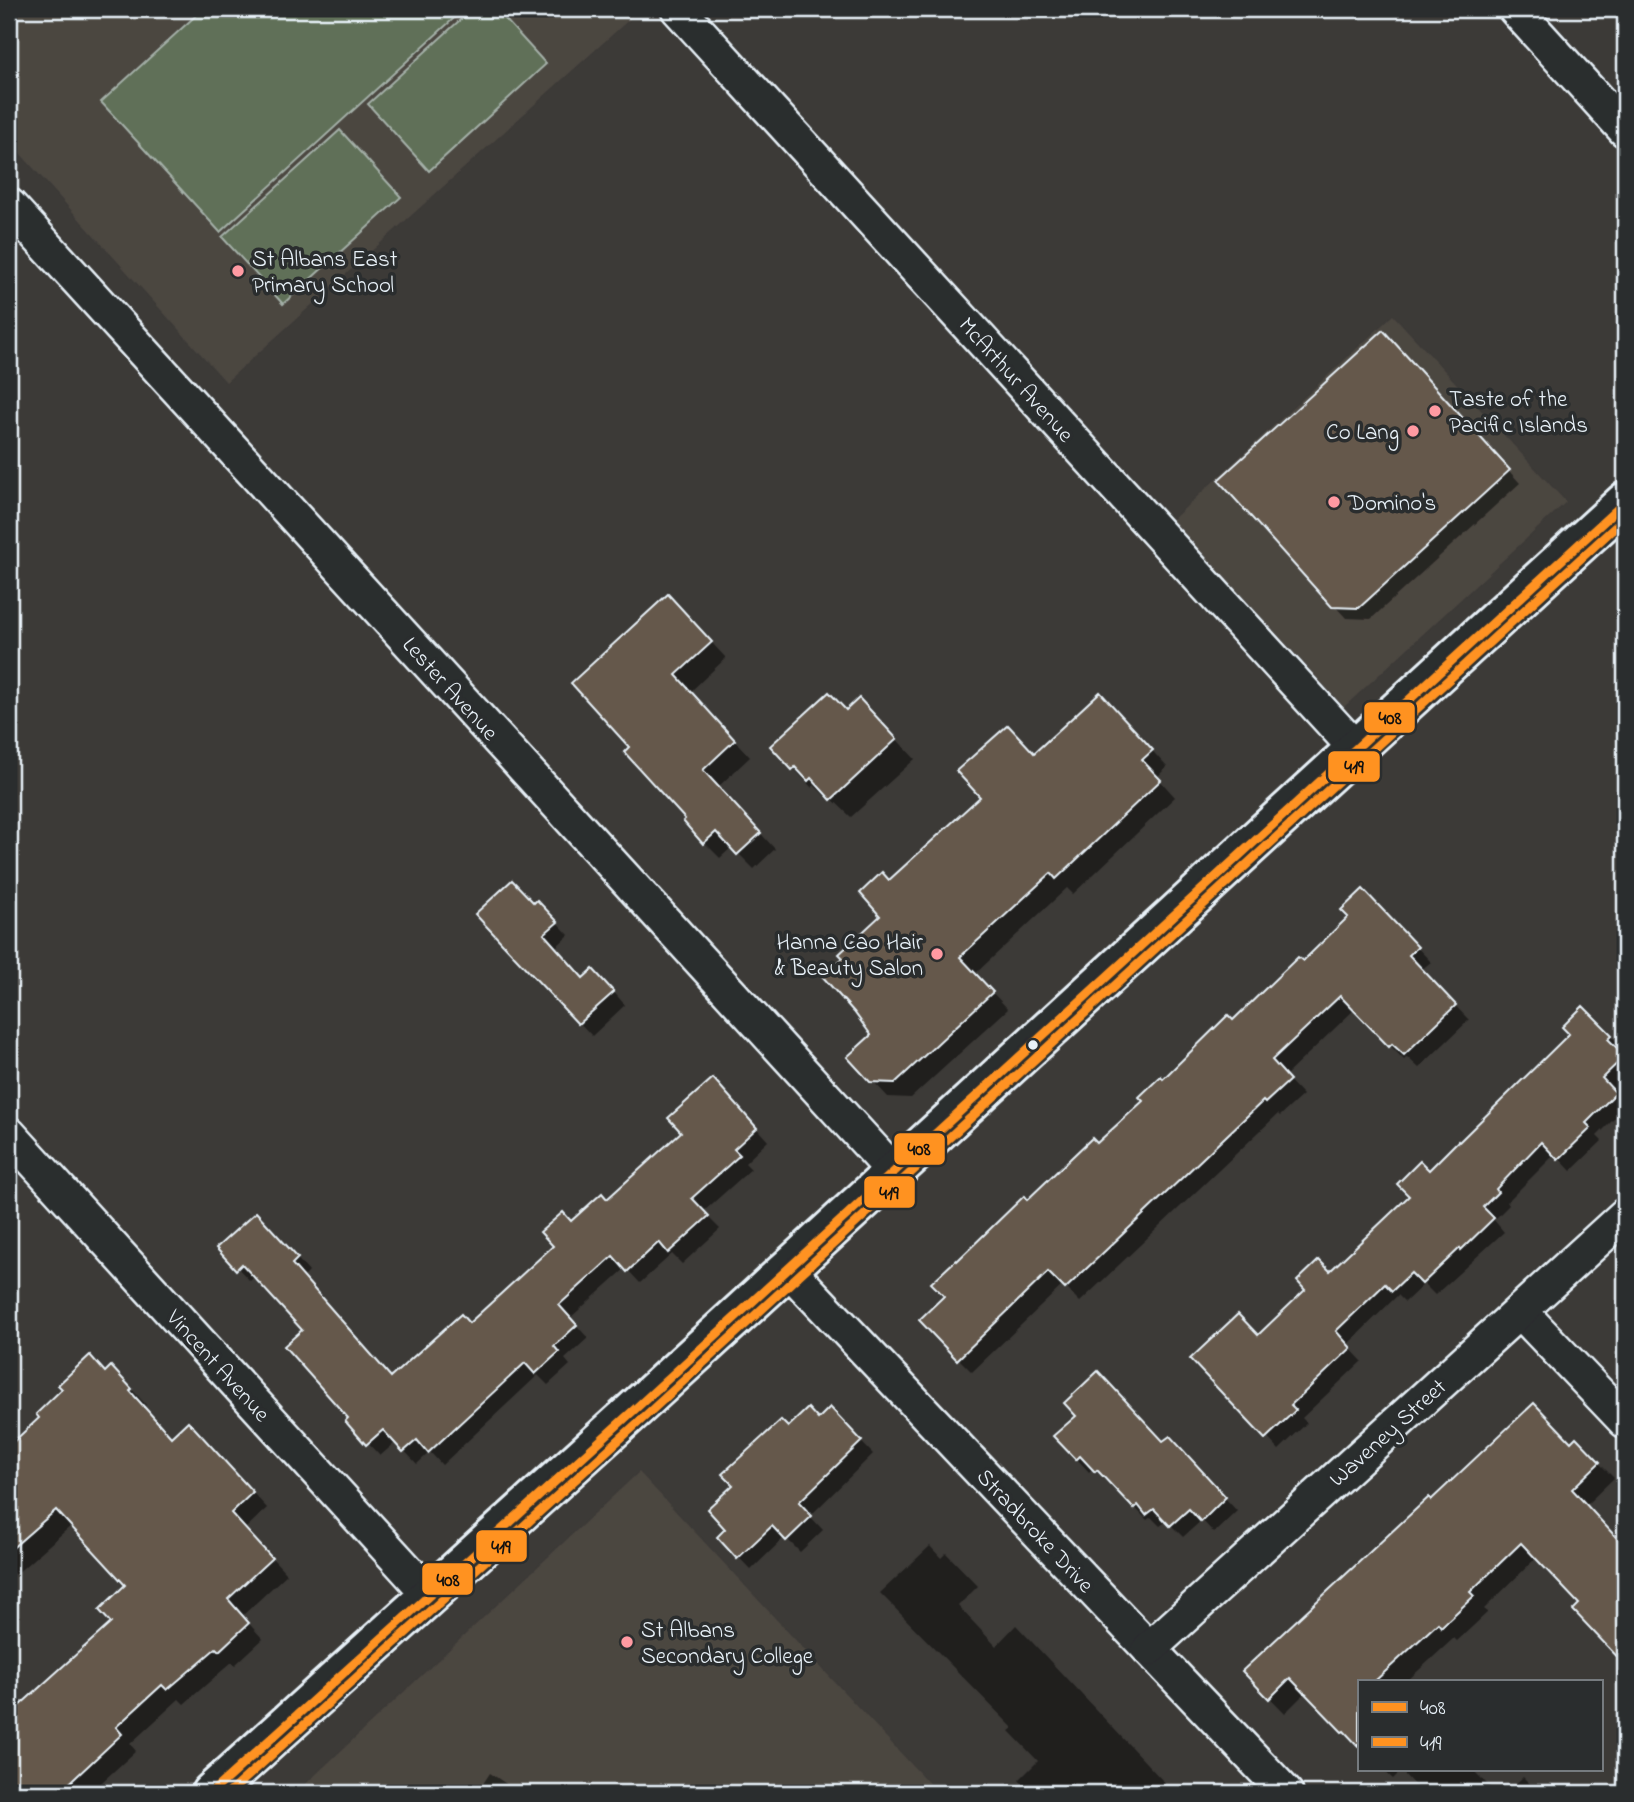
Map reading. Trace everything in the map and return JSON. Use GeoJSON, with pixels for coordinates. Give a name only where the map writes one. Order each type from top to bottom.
{"type":"FeatureCollection","features":[{"type":"Feature","properties":{"kind":"main road"},"geometry":{"type":"LineString","coordinates":[[211,1793],[607,1435],[1625,502]]}},
{"type":"Feature","properties":{"kind":"street","name":"McArthur Avenue"},"geometry":{"type":"LineString","coordinates":[[678,9],[1357,750]]}},
{"type":"Feature","properties":{"kind":"street"},"geometry":{"type":"LineString","coordinates":[[1515,9],[1625,130]]}},
{"type":"Feature","properties":{"kind":"street","name":"Lester Avenue"},"geometry":{"type":"LineString","coordinates":[[9,205],[894,1172]]}},
{"type":"Feature","properties":{"kind":"street","name":"Vincent Avenue"},"geometry":{"type":"LineString","coordinates":[[9,1135],[429,1594]]}},
{"type":"Feature","properties":{"kind":"street","name":"Waveney Street"},"geometry":{"type":"LineString","coordinates":[[1149,1649],[1625,1215]]}},
{"type":"Feature","properties":{"kind":"street","name":"Stradbroke Drive"},"geometry":{"type":"LineString","coordinates":[[787,1268],[1286,1793]]}},
{"type":"Feature","properties":{"kind":"street"},"geometry":{"type":"LineString","coordinates":[[1520,1311],[1625,1421]]}},
{"type":"Feature","properties":{"kind":"shaded area","name":"St Albans East Primary School"},"geometry":{"type":"Polygon","coordinates":[[[9,9],[626,9],[633,16],[226,382],[9,141],[9,9]]]}},
{"type":"Feature","properties":{"kind":"shaded area"},"geometry":{"type":"Polygon","coordinates":[[[1393,315],[1566,502],[1344,707],[1172,520],[1393,315]]]}},
{"type":"Feature","properties":{"kind":"shaded area","name":"St Albans Secondary College"},"geometry":{"type":"Polygon","coordinates":[[[639,1472],[938,1793],[296,1793],[639,1472]]]}},
{"type":"Feature","properties":{"kind":"green space"},"geometry":{"type":"Polygon","coordinates":[[[203,9],[464,9],[220,232],[101,102],[203,9]]]}},
{"type":"Feature","properties":{"kind":"green space"},"geometry":{"type":"Polygon","coordinates":[[[472,9],[496,9],[546,64],[429,171],[368,104],[472,9]]]}},
{"type":"Feature","properties":{"kind":"green space"},"geometry":{"type":"Polygon","coordinates":[[[340,130],[401,197],[283,304],[222,237],[340,130]]]}},
{"type":"Feature","properties":{"kind":"building"},"geometry":{"type":"Polygon","coordinates":[[[1383,330],[1510,470],[1359,608],[1332,607],[1218,480],[1383,330]]]}},
{"type":"Feature","properties":{"kind":"building"},"geometry":{"type":"Polygon","coordinates":[[[668,594],[712,642],[676,675],[735,740],[703,770],[761,833],[737,855],[716,832],[703,844],[683,821],[685,819],[624,752],[629,747],[571,683],[668,594]]]}},
{"type":"Feature","properties":{"kind":"building"},"geometry":{"type":"Polygon","coordinates":[[[829,692],[846,710],[859,698],[897,739],[831,800],[811,778],[808,781],[795,767],[792,770],[770,746],[829,692]]]}},
{"type":"Feature","properties":{"kind":"building"},"geometry":{"type":"Polygon","coordinates":[[[1100,692],[1153,750],[1142,760],[1161,780],[1056,879],[1051,873],[960,957],[993,992],[895,1083],[870,1082],[847,1057],[871,1035],[822,976],[843,958],[839,954],[880,916],[860,893],[882,872],[889,880],[980,797],[956,771],[1008,725],[1034,753],[1100,692]]]}},
{"type":"Feature","properties":{"kind":"building"},"geometry":{"type":"Polygon","coordinates":[[[512,880],[534,903],[537,900],[558,922],[544,934],[583,978],[593,969],[614,992],[578,1024],[475,914],[512,880]]]}},
{"type":"Feature","properties":{"kind":"building"},"geometry":{"type":"Polygon","coordinates":[[[1363,889],[1418,947],[1409,955],[1456,1005],[1404,1055],[1392,1044],[1389,1047],[1340,996],[1272,1060],[1290,1080],[1265,1103],[1263,1101],[1065,1289],[1048,1272],[957,1360],[919,1320],[944,1296],[931,1283],[1024,1196],[1027,1200],[1092,1138],[1097,1143],[1143,1101],[1139,1097],[1161,1076],[1163,1079],[1228,1015],[1233,1020],[1298,957],[1303,961],[1348,917],[1341,910],[1363,889]]]}},
{"type":"Feature","properties":{"kind":"building"},"geometry":{"type":"Polygon","coordinates":[[[1583,1006],[1612,1035],[1608,1039],[1625,1056],[1602,1078],[1616,1093],[1586,1123],[1591,1128],[1558,1160],[1541,1142],[1496,1189],[1498,1192],[1483,1207],[1494,1218],[1422,1284],[1411,1273],[1392,1291],[1385,1284],[1336,1331],[1351,1348],[1291,1405],[1296,1410],[1265,1439],[1190,1359],[1238,1314],[1258,1335],[1305,1290],[1297,1281],[1319,1260],[1330,1271],[1409,1196],[1397,1184],[1420,1161],[1429,1170],[1459,1142],[1569,1034],[1562,1027],[1583,1006]]]}},
{"type":"Feature","properties":{"kind":"building"},"geometry":{"type":"Polygon","coordinates":[[[713,1078],[757,1128],[734,1149],[740,1155],[692,1198],[709,1216],[668,1253],[659,1242],[627,1272],[613,1256],[559,1305],[577,1325],[554,1346],[559,1352],[535,1374],[525,1363],[428,1453],[417,1440],[403,1452],[383,1430],[366,1445],[345,1421],[348,1418],[284,1346],[302,1330],[242,1264],[236,1270],[216,1248],[256,1212],[298,1258],[292,1264],[391,1377],[461,1314],[469,1323],[553,1246],[540,1232],[563,1212],[571,1221],[602,1193],[607,1199],[681,1132],[668,1118],[713,1078]]]}},
{"type":"Feature","properties":{"kind":"building"},"geometry":{"type":"Polygon","coordinates":[[[90,1355],[105,1372],[111,1366],[171,1437],[188,1421],[253,1492],[231,1513],[272,1558],[228,1599],[249,1623],[219,1651],[216,1648],[167,1690],[162,1685],[116,1727],[122,1734],[59,1793],[9,1793],[9,1715],[111,1623],[99,1610],[125,1585],[56,1510],[9,1551],[9,1446],[39,1418],[36,1414],[62,1389],[58,1385],[90,1355]]]}},
{"type":"Feature","properties":{"kind":"building"},"geometry":{"type":"Polygon","coordinates":[[[1098,1371],[1163,1441],[1170,1436],[1226,1497],[1201,1522],[1189,1509],[1170,1526],[1154,1509],[1146,1515],[1138,1505],[1134,1509],[1097,1470],[1095,1472],[1080,1456],[1076,1460],[1053,1436],[1076,1416],[1064,1403],[1098,1371]]]}},
{"type":"Feature","properties":{"kind":"building"},"geometry":{"type":"Polygon","coordinates":[[[1534,1403],[1571,1442],[1576,1437],[1600,1462],[1572,1489],[1625,1547],[1625,1665],[1573,1610],[1579,1604],[1521,1543],[1470,1592],[1474,1596],[1441,1627],[1438,1623],[1376,1680],[1358,1680],[1358,1746],[1290,1678],[1269,1699],[1242,1671],[1429,1497],[1431,1500],[1534,1403]]]}},
{"type":"Feature","properties":{"kind":"building"},"geometry":{"type":"Polygon","coordinates":[[[830,1407],[862,1441],[799,1502],[812,1516],[786,1541],[772,1526],[737,1559],[717,1537],[725,1529],[707,1509],[733,1485],[722,1474],[781,1420],[788,1427],[808,1408],[818,1419],[830,1407]]]}},
{"type":"Feature","properties":{"kind":"transit line","name":"408"},"geometry":{"type":"LineString","coordinates":[[211,1793],[634,1410],[1625,502]]}},
{"type":"Feature","properties":{"kind":"transit line","name":"419"},"geometry":{"type":"LineString","coordinates":[[229,1793],[642,1419],[1625,518]]}},
{"type":"Feature","properties":{"kind":"place","name":"St Albans East Primary School"},"geometry":{"type":"Point","coordinates":[238,271]}},
{"type":"Feature","properties":{"kind":"place","name":"Taste of the Pacific Islands"},"geometry":{"type":"Point","coordinates":[1435,411]}},
{"type":"Feature","properties":{"kind":"place","name":"Co Lang"},"geometry":{"type":"Point","coordinates":[1413,431]}},
{"type":"Feature","properties":{"kind":"place","name":"Domino's"},"geometry":{"type":"Point","coordinates":[1334,502]}},
{"type":"Feature","properties":{"kind":"place","name":"Hanna Cao Hair & Beauty Salon"},"geometry":{"type":"Point","coordinates":[937,954]}},
{"type":"Feature","properties":{"kind":"place","name":"St Albans Secondary College"},"geometry":{"type":"Point","coordinates":[627,1642]}}]}
